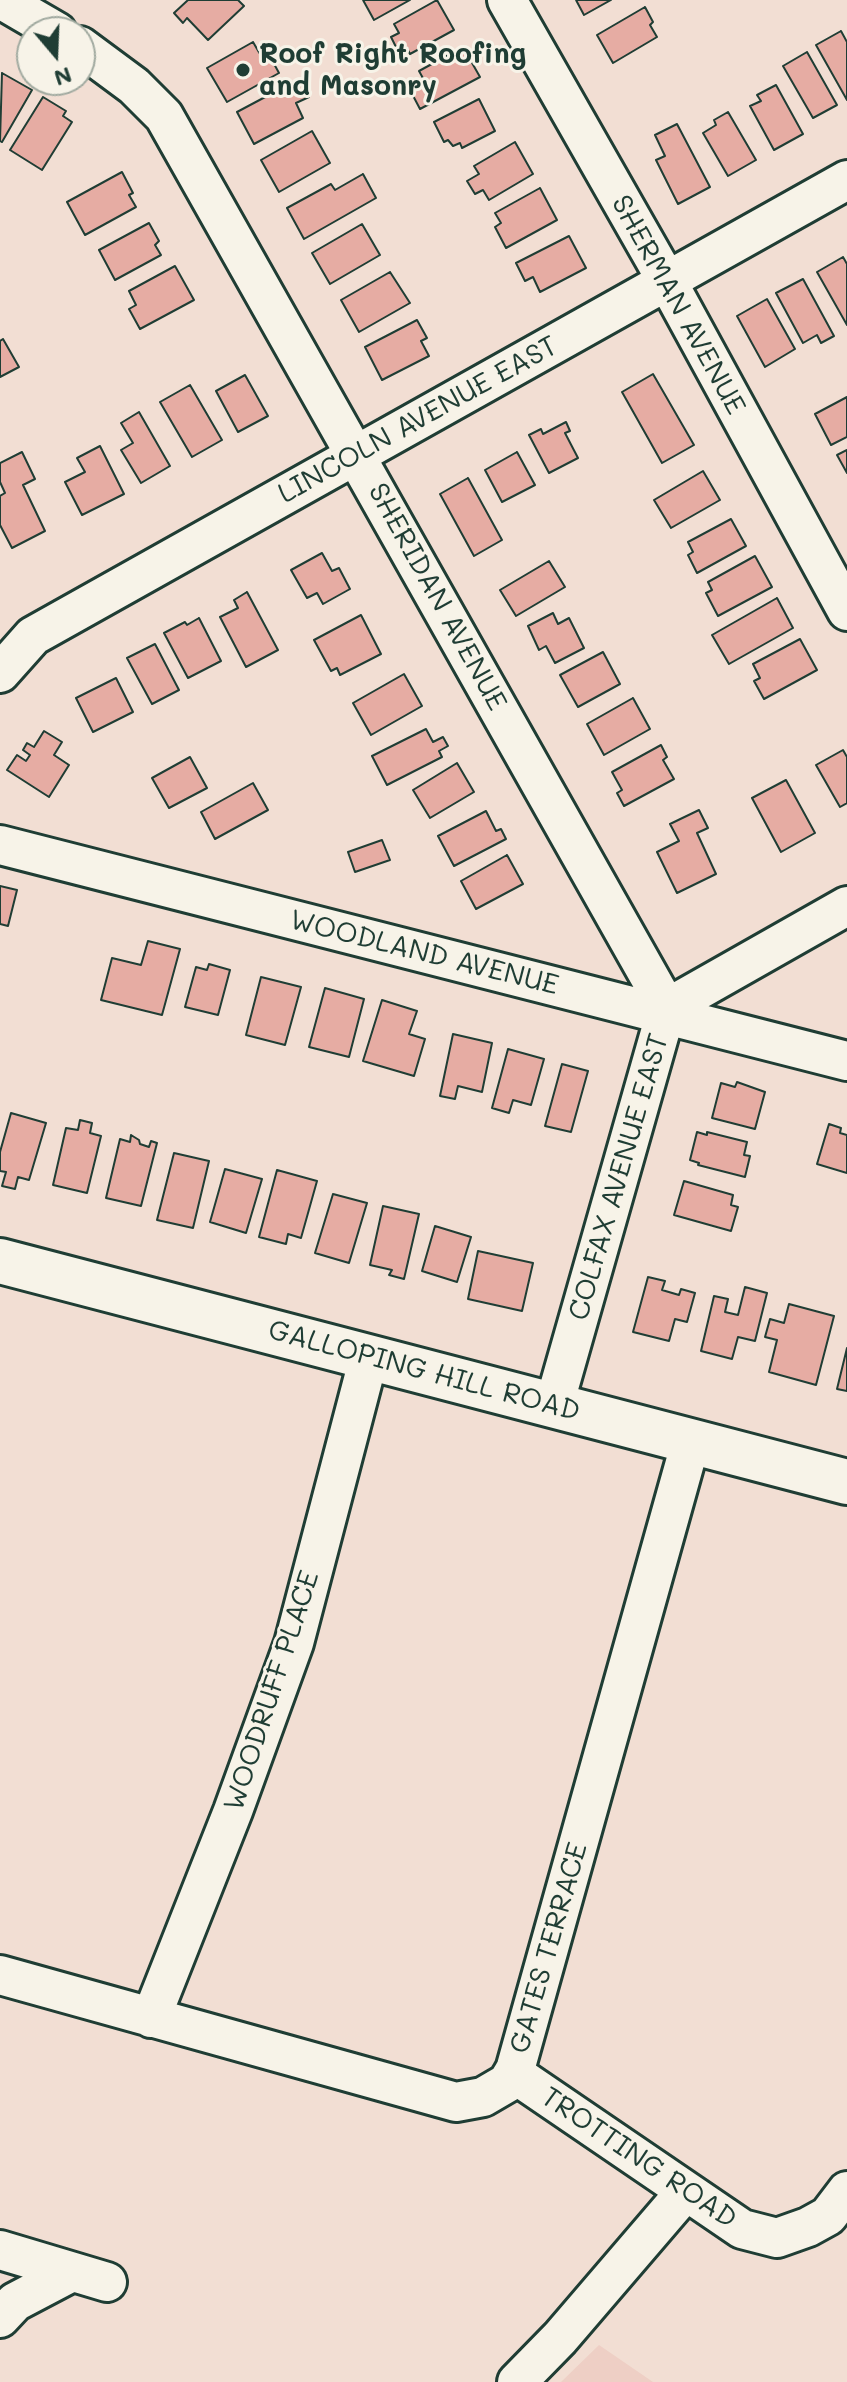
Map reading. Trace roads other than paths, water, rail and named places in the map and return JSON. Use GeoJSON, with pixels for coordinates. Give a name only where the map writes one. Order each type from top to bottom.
{"type":"FeatureCollection","features":[{"type":"Feature","properties":{"kind":"main road","name":"GALLOPING HILL ROAD"},"geometry":{"type":"LineString","coordinates":[[0,1261],[847,1482]]}},
{"type":"Feature","properties":{"kind":"street"},"geometry":{"type":"LineString","coordinates":[[2,0],[30,16]]}},
{"type":"Feature","properties":{"kind":"street","name":"SHERMAN AVENUE"},"geometry":{"type":"LineString","coordinates":[[507,0],[667,281],[847,611]]}},
{"type":"Feature","properties":{"kind":"street","name":"SHERIDAN AVENUE"},"geometry":{"type":"LineString","coordinates":[[96,58],[134,86],[164,116],[357,453],[666,1011]]}},
{"type":"Feature","properties":{"kind":"street","name":"LINCOLN AVENUE EAST"},"geometry":{"type":"LineString","coordinates":[[5,654],[357,453],[847,180]]}},
{"type":"Feature","properties":{"kind":"street","name":"WOODLAND AVENUE"},"geometry":{"type":"LineString","coordinates":[[0,845],[666,1011],[847,1061]]}},
{"type":"Feature","properties":{"kind":"street","name":"COLFAX AVENUE EAST"},"geometry":{"type":"LineString","coordinates":[[554,1405],[666,1011],[847,906]]}},
{"type":"Feature","properties":{"kind":"street","name":"WOODRUFF PLACE"},"geometry":{"type":"LineString","coordinates":[[151,2018],[233,1811],[294,1643],[369,1357]]}},
{"type":"Feature","properties":{"kind":"street","name":"GATES TERRACE"},"geometry":{"type":"LineString","coordinates":[[0,1975],[456,2102],[483,2097],[507,2083],[513,2073],[691,1441]]}},
{"type":"Feature","properties":{"kind":"street","name":"TROTTING ROAD"},"geometry":{"type":"LineString","coordinates":[[513,2073],[742,2229],[777,2238],[808,2227],[828,2216],[847,2191]]}},
{"type":"Feature","properties":{"kind":"street"},"geometry":{"type":"LineString","coordinates":[[517,2382],[560,2338],[686,2191]]}},
{"type":"Feature","properties":{"kind":"street"},"geometry":{"type":"LineString","coordinates":[[0,2250],[90,2277],[15,2302],[0,2318]]}},
{"type":"Feature","properties":{"kind":"place","name":"Roof Right Roofing and Masonry"},"geometry":{"type":"Point","coordinates":[243,70]}}]}
